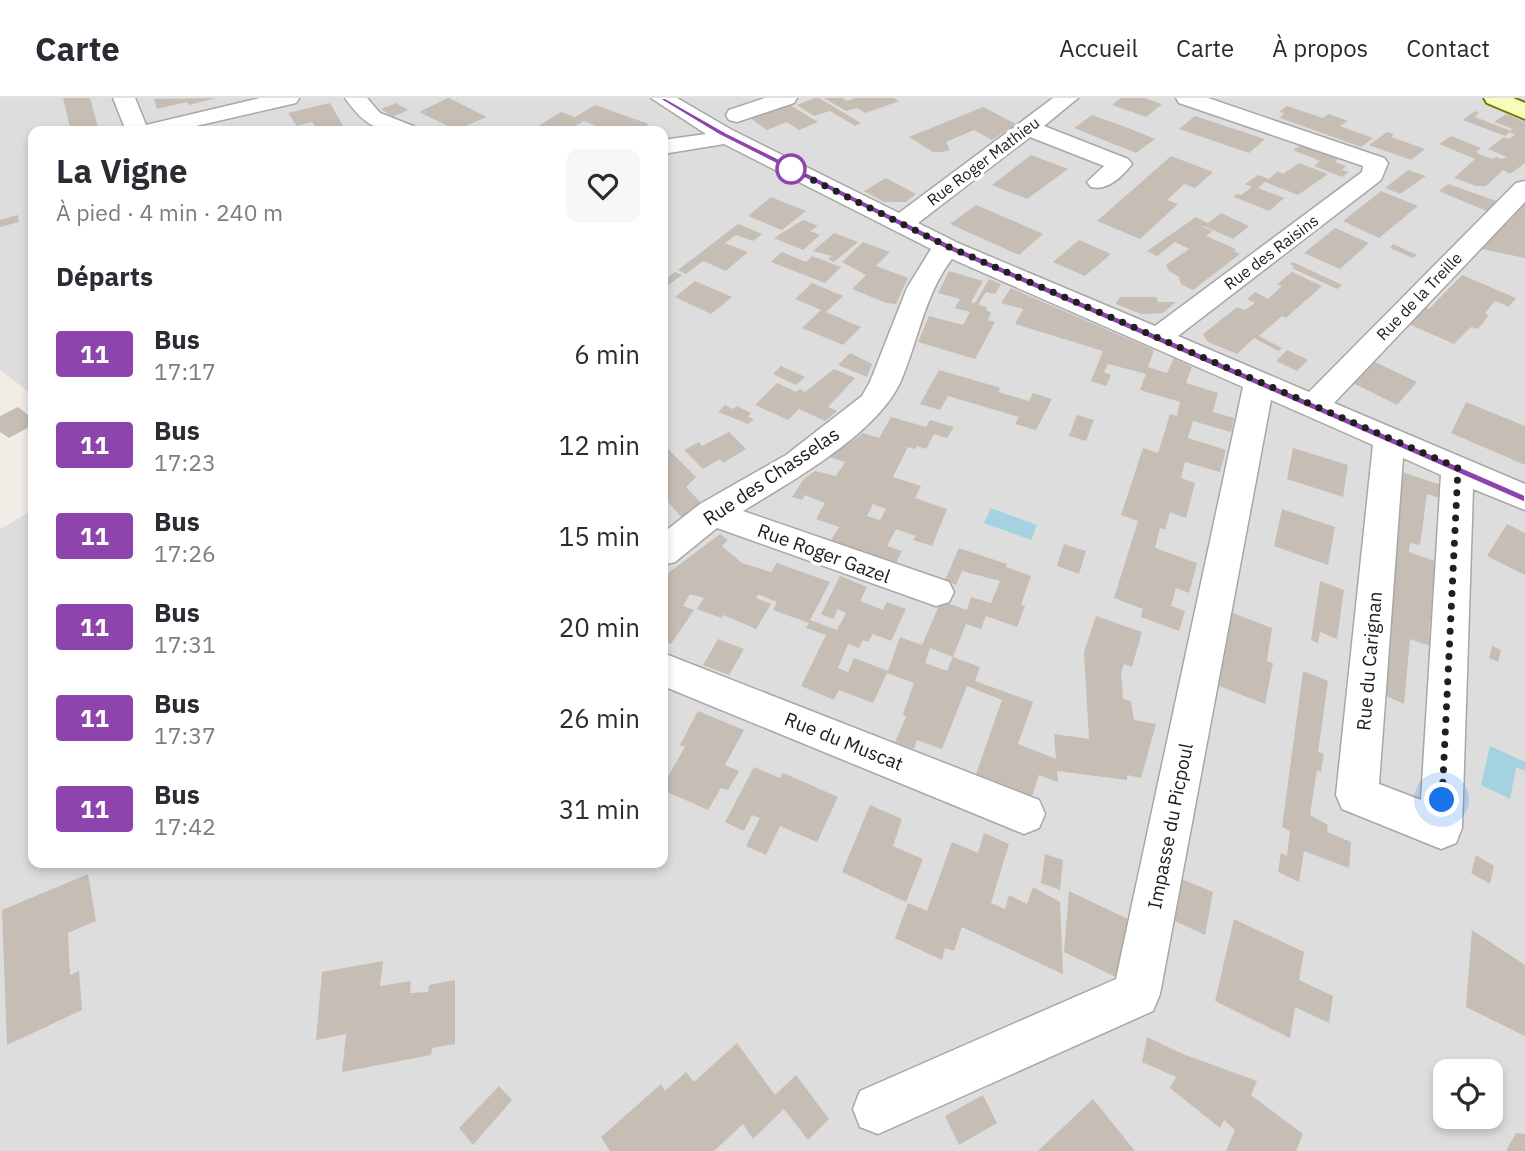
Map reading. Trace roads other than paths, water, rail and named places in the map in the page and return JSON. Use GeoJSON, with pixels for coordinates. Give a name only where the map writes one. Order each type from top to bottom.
{"type":"FeatureCollection","features":[{"type":"Feature","properties":{"kind":"street"},"geometry":{"type":"LineString","coordinates":[[124,98],[135,126]]}},
{"type":"Feature","properties":{"kind":"street"},"geometry":{"type":"LineString","coordinates":[[169,126],[288,98]]}},
{"type":"Feature","properties":{"kind":"street"},"geometry":{"type":"LineString","coordinates":[[356,98],[372,118],[392,126]]}},
{"type":"Feature","properties":{"kind":"street"},"geometry":{"type":"LineString","coordinates":[[662,98],[731,125],[900,224],[949,247],[1525,498]]}},
{"type":"Feature","properties":{"kind":"street"},"geometry":{"type":"LineString","coordinates":[[668,146],[708,140],[731,125],[786,98]]}},
{"type":"Feature","properties":{"kind":"street","name":"Rue Roger Mathieu"},"geometry":{"type":"LineString","coordinates":[[900,224],[1067,98]]}},
{"type":"Feature","properties":{"kind":"street","name":"Rue des Raisins"},"geometry":{"type":"LineString","coordinates":[[1159,337],[1373,175],[1376,163],[1187,98]]}},
{"type":"Feature","properties":{"kind":"street"},"geometry":{"type":"LineString","coordinates":[[1495,98],[1525,112]]}},
{"type":"Feature","properties":{"kind":"street"},"geometry":{"type":"LineString","coordinates":[[1026,127],[1120,164],[1099,182]]}},
{"type":"Feature","properties":{"kind":"street","name":"Rue de la Treille"},"geometry":{"type":"LineString","coordinates":[[1314,405],[1525,188]]}},
{"type":"Feature","properties":{"kind":"street","name":"Rue des Chasselas"},"geometry":{"type":"LineString","coordinates":[[668,548],[712,513],[797,463],[873,402],[885,382],[920,288],[940,255],[949,247]]}},
{"type":"Feature","properties":{"kind":"street","name":"Impasse du Picpoul"},"geometry":{"type":"LineString","coordinates":[[878,1110],[1136,994],[1259,382]]}},
{"type":"Feature","properties":{"kind":"street","name":"Rue du Carignan"},"geometry":{"type":"LineString","coordinates":[[1389,437],[1357,795],[1441,828],[1458,468]]}},
{"type":"Feature","properties":{"kind":"street","name":"Rue Roger Gazel"},"geometry":{"type":"LineString","coordinates":[[712,513],[936,592]]}},
{"type":"Feature","properties":{"kind":"street","name":"Rue du Muscat"},"geometry":{"type":"LineString","coordinates":[[668,671],[1024,814]]}},
{"type":"Feature","properties":{"kind":"water"},"geometry":{"type":"Polygon","coordinates":[[[991,508],[1037,525],[1031,540],[984,523],[991,508]]]}},
{"type":"Feature","properties":{"kind":"water"},"geometry":{"type":"Polygon","coordinates":[[[1490,746],[1525,762],[1525,771],[1516,767],[1510,799],[1481,785],[1490,746]]]}}]}
